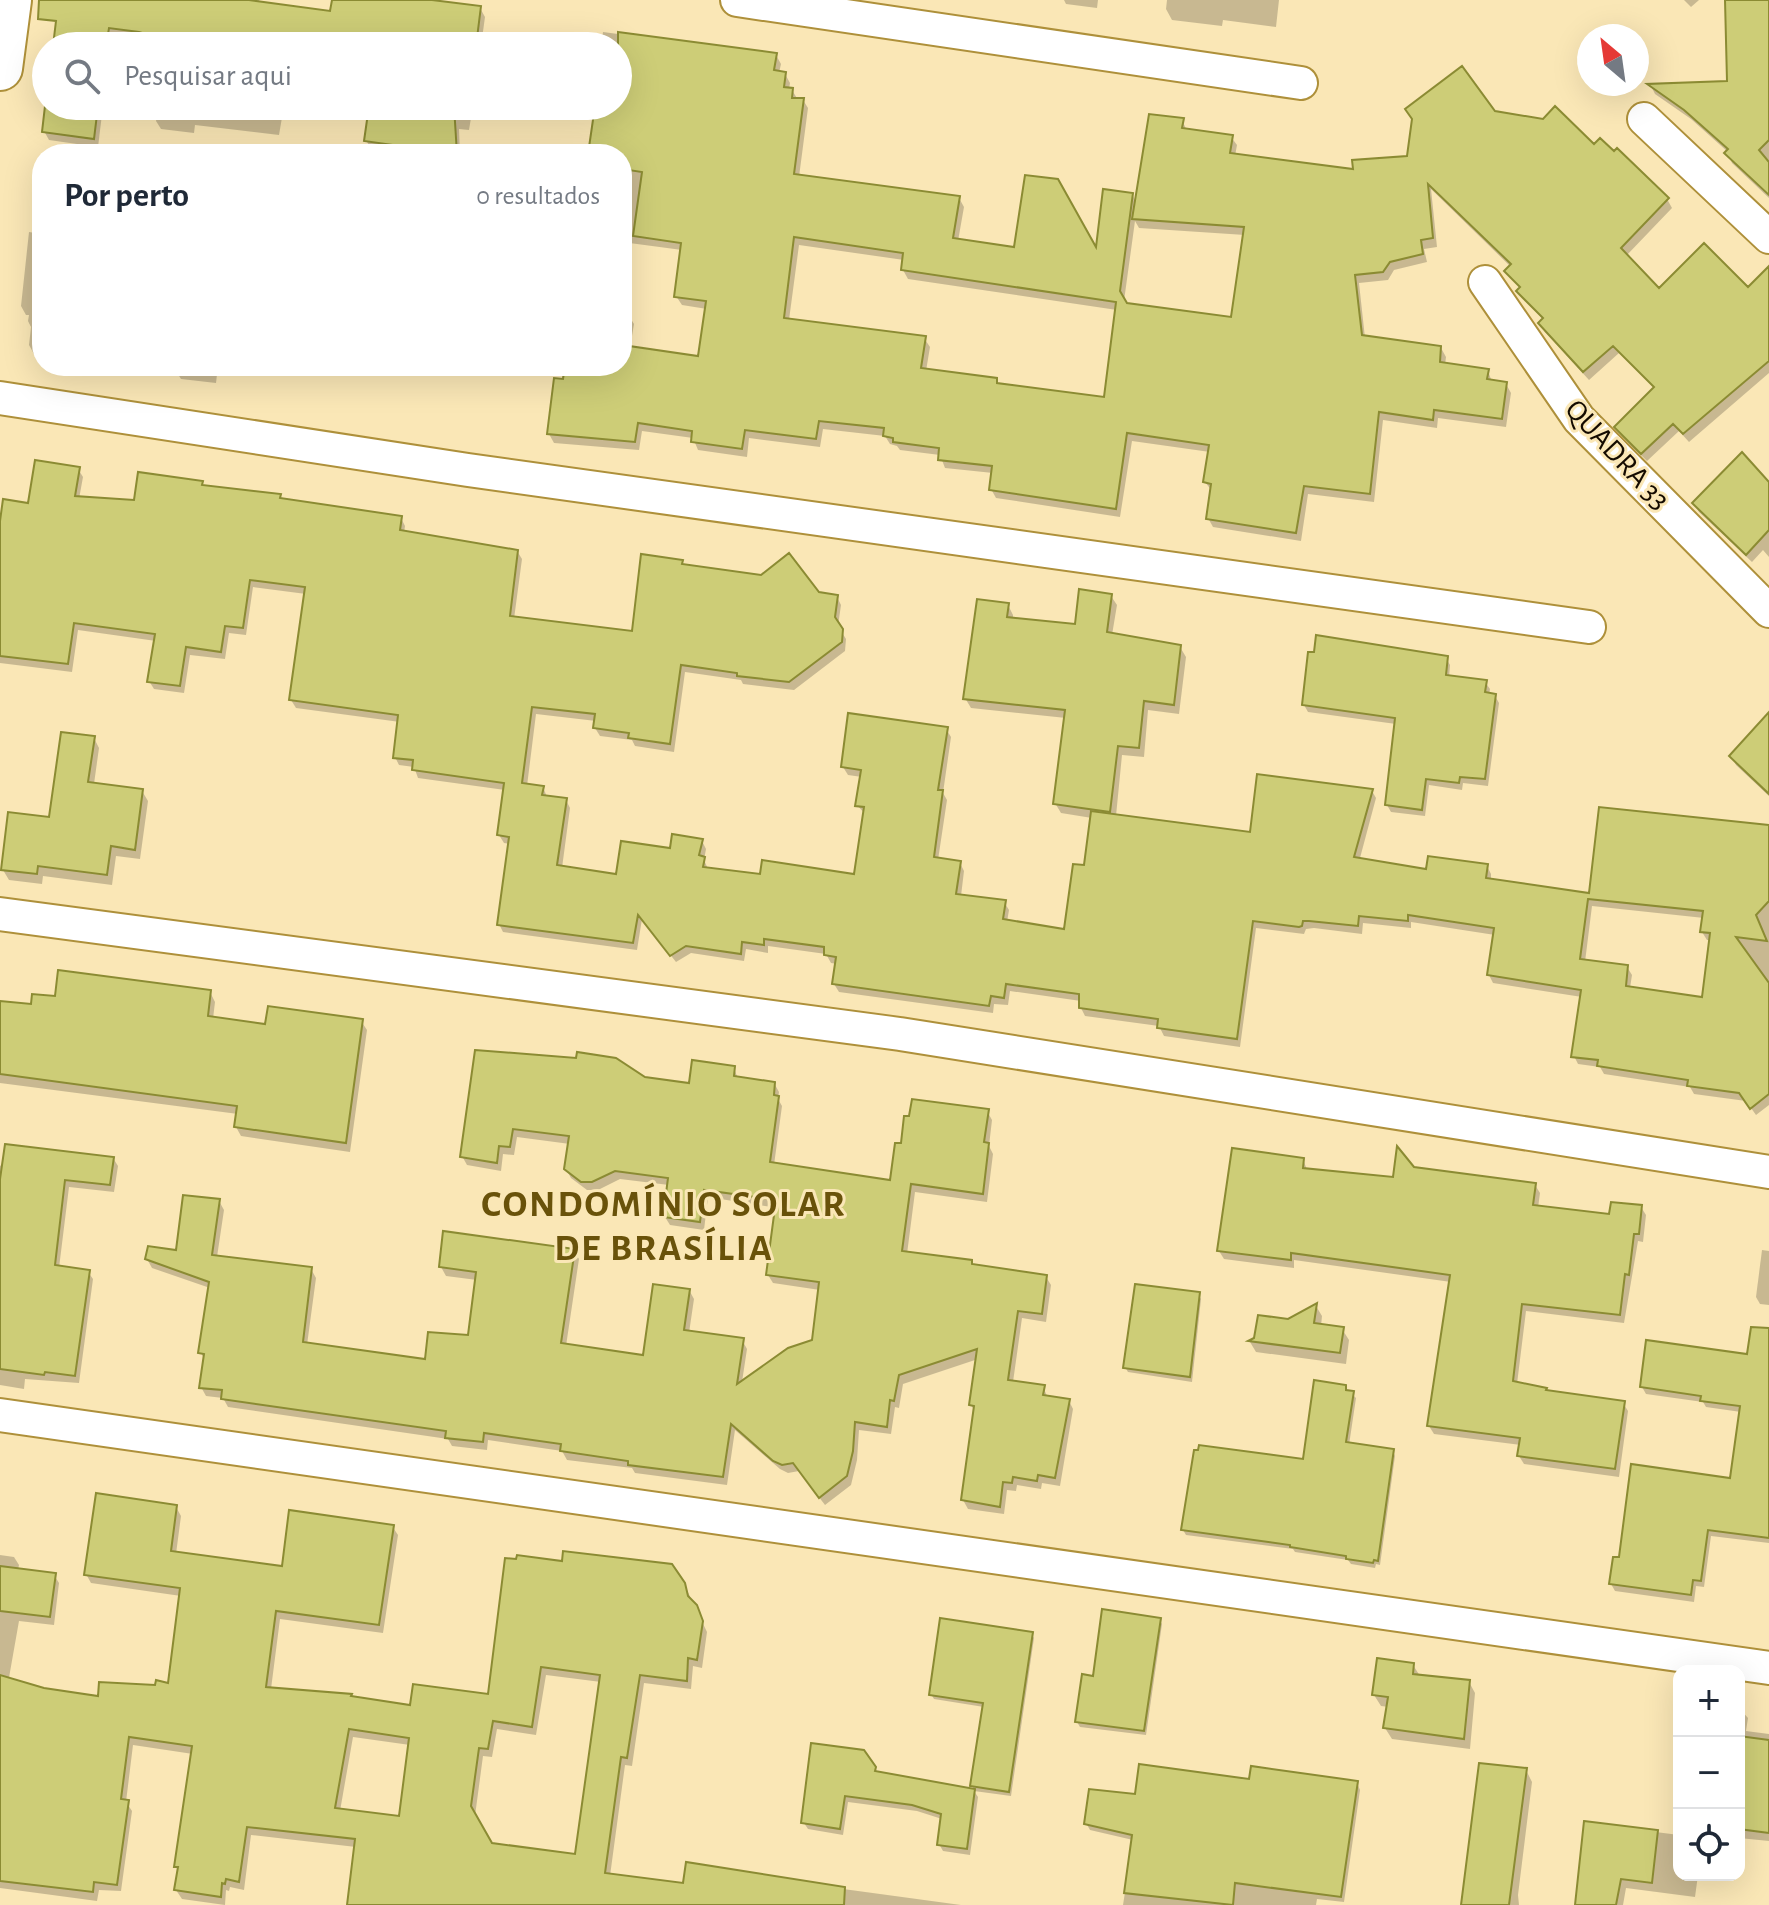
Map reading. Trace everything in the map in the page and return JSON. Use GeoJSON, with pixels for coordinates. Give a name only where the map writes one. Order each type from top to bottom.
{"type":"FeatureCollection","features":[{"type":"Feature","properties":{"kind":"street"},"geometry":{"type":"LineString","coordinates":[[0,68],[9,0]]}},
{"type":"Feature","properties":{"kind":"street"},"geometry":{"type":"LineString","coordinates":[[737,0],[1301,83]]}},
{"type":"Feature","properties":{"kind":"street"},"geometry":{"type":"LineString","coordinates":[[1644,119],[1769,237]]}},
{"type":"Feature","properties":{"kind":"street","name":"QUADRA 33"},"geometry":{"type":"LineString","coordinates":[[1485,282],[1579,419],[1769,611]]}},
{"type":"Feature","properties":{"kind":"street"},"geometry":{"type":"LineString","coordinates":[[0,398],[468,470],[1589,627]]}},
{"type":"Feature","properties":{"kind":"street"},"geometry":{"type":"LineString","coordinates":[[0,914],[900,1034],[1769,1172]]}},
{"type":"Feature","properties":{"kind":"street"},"geometry":{"type":"LineString","coordinates":[[0,1415],[1769,1668]]}},
{"type":"Feature","properties":{"kind":"building"},"geometry":{"type":"Polygon","coordinates":[[[39,0],[249,0],[330,11],[332,0],[432,0],[481,6],[478,32],[139,32],[109,28],[108,32],[55,32],[56,21],[38,19],[39,0]]]}},
{"type":"Feature","properties":{"kind":"building"},"geometry":{"type":"Polygon","coordinates":[[[1725,0],[1769,0],[1769,140],[1759,150],[1769,162],[1769,195],[1724,153],[1728,149],[1684,110],[1649,85],[1727,81],[1725,0]]]}},
{"type":"Feature","properties":{"kind":"building"},"geometry":{"type":"Polygon","coordinates":[[[632,34],[777,53],[774,70],[786,72],[784,87],[793,88],[792,98],[804,98],[794,174],[960,196],[953,238],[1014,247],[1025,175],[1058,179],[1096,247],[1103,189],[1133,193],[1120,291],[1127,303],[1231,317],[1244,227],[1132,219],[1149,114],[1184,118],[1182,128],[1233,135],[1230,153],[1353,169],[1352,160],[1407,156],[1412,119],[1405,109],[1462,66],[1495,111],[1543,119],[1555,106],[1594,144],[1600,138],[1614,151],[1617,148],[1669,198],[1621,248],[1659,288],[1704,243],[1748,287],[1769,266],[1769,361],[1683,434],[1673,424],[1641,454],[1614,427],[1654,387],[1613,346],[1583,372],[1538,323],[1543,318],[1516,291],[1520,287],[1504,271],[1511,264],[1428,184],[1433,238],[1421,240],[1423,254],[1390,262],[1383,272],[1355,275],[1362,335],[1441,346],[1440,362],[1489,369],[1487,379],[1507,382],[1502,419],[1434,410],[1433,420],[1379,412],[1370,494],[1304,486],[1296,533],[1206,519],[1211,484],[1203,482],[1209,445],[1127,433],[1116,509],[989,490],[992,466],[938,460],[939,448],[893,442],[893,438],[883,436],[884,428],[819,421],[816,439],[745,430],[742,449],[691,442],[692,431],[638,423],[635,442],[547,434],[554,378],[632,376],[632,346],[698,356],[706,301],[674,297],[681,243],[633,236],[642,172],[632,170],[632,144],[589,144],[593,120],[632,120],[632,34]],[[794,237],[784,318],[926,336],[921,368],[997,378],[997,383],[1104,397],[1116,302],[901,270],[903,253],[794,237]]]}},
{"type":"Feature","properties":{"kind":"building"},"geometry":{"type":"Polygon","coordinates":[[[43,120],[96,120],[94,139],[42,132],[43,120]]]}},
{"type":"Feature","properties":{"kind":"building"},"geometry":{"type":"Polygon","coordinates":[[[367,120],[455,120],[456,144],[364,141],[367,120]]]}},
{"type":"Feature","properties":{"kind":"building"},"geometry":{"type":"Polygon","coordinates":[[[1742,452],[1769,482],[1769,530],[1746,555],[1692,503],[1742,452]]]}},
{"type":"Feature","properties":{"kind":"building"},"geometry":{"type":"Polygon","coordinates":[[[35,460],[80,467],[75,496],[134,500],[138,472],[402,516],[400,530],[518,550],[510,616],[632,631],[641,554],[683,560],[682,564],[761,575],[789,553],[819,592],[838,595],[835,617],[843,629],[842,642],[789,682],[681,665],[670,744],[628,738],[629,733],[593,728],[595,714],[532,707],[522,783],[544,786],[542,795],[567,798],[557,865],[616,874],[621,841],[670,848],[672,834],[703,839],[699,855],[705,857],[703,867],[760,874],[762,860],[854,874],[864,807],[855,806],[861,770],[841,767],[848,713],[948,727],[938,790],[943,790],[934,857],[961,861],[956,894],[1006,900],[1003,919],[1064,929],[1073,864],[1084,865],[1091,811],[1250,832],[1257,774],[1373,789],[1354,857],[1426,869],[1428,856],[1488,864],[1486,878],[1589,893],[1599,807],[1769,825],[1769,901],[1756,915],[1767,941],[1736,937],[1769,983],[1769,1094],[1750,1109],[1739,1093],[1687,1086],[1688,1080],[1597,1066],[1598,1060],[1571,1057],[1581,990],[1487,975],[1494,928],[1408,915],[1408,921],[1359,916],[1358,926],[1303,921],[1299,927],[1253,921],[1237,1039],[1157,1028],[1158,1019],[1079,1008],[1079,994],[1006,984],[1004,998],[991,996],[989,1006],[832,984],[836,957],[824,955],[824,947],[764,939],[764,945],[742,942],[741,954],[686,946],[670,956],[638,915],[633,943],[497,925],[509,837],[497,835],[504,783],[412,770],[413,760],[393,758],[398,715],[289,700],[305,587],[250,580],[243,628],[225,626],[221,652],[186,647],[180,686],[147,682],[155,634],[74,623],[68,664],[0,656],[0,521],[3,499],[28,503],[35,460]],[[1588,899],[1580,959],[1628,965],[1626,986],[1702,997],[1710,933],[1700,932],[1703,911],[1588,899]]]}},
{"type":"Feature","properties":{"kind":"building"},"geometry":{"type":"Polygon","coordinates":[[[1079,589],[1112,594],[1107,632],[1181,645],[1174,705],[1144,701],[1139,748],[1118,746],[1110,812],[1053,804],[1065,710],[963,699],[977,599],[1009,603],[1007,617],[1075,624],[1079,589]]]}},
{"type":"Feature","properties":{"kind":"building"},"geometry":{"type":"Polygon","coordinates":[[[1316,635],[1448,656],[1446,675],[1487,680],[1485,692],[1496,694],[1485,779],[1460,777],[1459,783],[1426,779],[1422,810],[1385,805],[1395,718],[1302,705],[1308,652],[1314,652],[1316,635]]]}},
{"type":"Feature","properties":{"kind":"building"},"geometry":{"type":"Polygon","coordinates":[[[1769,712],[1769,794],[1729,756],[1769,712]]]}},
{"type":"Feature","properties":{"kind":"building"},"geometry":{"type":"Polygon","coordinates":[[[61,732],[95,736],[88,782],[143,789],[135,850],[111,846],[107,875],[38,866],[37,874],[1,870],[8,812],[49,817],[61,732]]]}},
{"type":"Feature","properties":{"kind":"building"},"geometry":{"type":"Polygon","coordinates":[[[58,970],[211,990],[208,1016],[265,1024],[268,1006],[363,1019],[346,1143],[234,1127],[237,1106],[0,1074],[0,1001],[31,1004],[32,994],[55,996],[58,970]]]}},
{"type":"Feature","properties":{"kind":"building"},"geometry":{"type":"Polygon","coordinates":[[[475,1050],[576,1058],[577,1052],[616,1058],[645,1077],[689,1083],[692,1060],[735,1066],[734,1076],[775,1082],[774,1095],[779,1096],[770,1162],[890,1180],[895,1143],[901,1143],[904,1116],[909,1116],[912,1099],[989,1109],[984,1142],[989,1143],[983,1194],[911,1184],[902,1251],[972,1260],[972,1264],[1047,1275],[1042,1314],[1018,1311],[1008,1380],[1045,1385],[1043,1395],[1070,1399],[1055,1478],[1038,1475],[1037,1481],[1013,1477],[1012,1483],[1003,1482],[1000,1507],[961,1500],[974,1406],[969,1405],[977,1349],[899,1375],[894,1401],[890,1400],[887,1427],[855,1422],[847,1476],[819,1498],[793,1463],[782,1465],[773,1461],[731,1424],[723,1477],[628,1465],[628,1461],[560,1451],[561,1444],[484,1433],[483,1442],[445,1438],[446,1431],[221,1399],[222,1390],[199,1388],[204,1354],[198,1353],[209,1282],[145,1259],[148,1246],[176,1250],[183,1195],[220,1199],[212,1255],[312,1267],[303,1342],[425,1359],[428,1332],[468,1335],[476,1272],[439,1267],[443,1231],[575,1249],[561,1343],[643,1355],[653,1284],[690,1289],[684,1330],[744,1338],[737,1384],[788,1348],[812,1340],[819,1282],[766,1275],[776,1200],[704,1190],[700,1222],[663,1217],[668,1178],[615,1171],[592,1182],[581,1182],[564,1169],[569,1136],[513,1129],[510,1147],[499,1146],[497,1163],[460,1157],[475,1050]]]}},
{"type":"Feature","properties":{"kind":"building"},"geometry":{"type":"Polygon","coordinates":[[[5,1144],[114,1157],[110,1185],[65,1180],[55,1265],[90,1270],[75,1376],[0,1369],[0,1179],[5,1144]]]}},
{"type":"Feature","properties":{"kind":"building"},"geometry":{"type":"Polygon","coordinates":[[[1397,1146],[1414,1167],[1536,1183],[1533,1205],[1609,1214],[1611,1202],[1642,1205],[1639,1234],[1634,1234],[1629,1275],[1625,1274],[1620,1315],[1522,1304],[1513,1381],[1546,1390],[1625,1401],[1615,1469],[1517,1456],[1520,1438],[1427,1426],[1450,1275],[1291,1253],[1291,1260],[1217,1251],[1232,1148],[1304,1158],[1303,1168],[1393,1177],[1397,1146]]]}},
{"type":"Feature","properties":{"kind":"building"},"geometry":{"type":"Polygon","coordinates":[[[1135,1284],[1200,1292],[1190,1377],[1123,1368],[1135,1284]]]}},
{"type":"Feature","properties":{"kind":"building"},"geometry":{"type":"Polygon","coordinates":[[[1317,1303],[1314,1323],[1344,1327],[1340,1353],[1248,1341],[1254,1338],[1258,1315],[1288,1319],[1317,1303]]]}},
{"type":"Feature","properties":{"kind":"building"},"geometry":{"type":"Polygon","coordinates":[[[1751,1327],[1769,1328],[1769,1538],[1708,1530],[1701,1581],[1693,1580],[1691,1595],[1609,1584],[1613,1557],[1619,1557],[1631,1464],[1730,1478],[1740,1406],[1700,1401],[1701,1396],[1640,1387],[1646,1340],[1747,1354],[1751,1327]]]}},
{"type":"Feature","properties":{"kind":"building"},"geometry":{"type":"Polygon","coordinates":[[[1314,1380],[1346,1385],[1346,1390],[1354,1391],[1346,1442],[1394,1449],[1378,1561],[1346,1559],[1346,1556],[1290,1545],[1181,1530],[1194,1450],[1198,1450],[1199,1445],[1303,1459],[1314,1380]]]}},
{"type":"Feature","properties":{"kind":"building"},"geometry":{"type":"Polygon","coordinates":[[[96,1493],[177,1505],[171,1551],[282,1566],[289,1510],[394,1525],[379,1625],[276,1611],[266,1687],[352,1694],[410,1705],[413,1684],[488,1694],[505,1558],[516,1559],[517,1555],[562,1561],[563,1551],[672,1564],[703,1621],[697,1660],[688,1658],[687,1681],[640,1675],[627,1758],[621,1757],[605,1873],[683,1883],[686,1862],[845,1887],[844,1905],[347,1905],[355,1839],[247,1827],[239,1882],[226,1879],[225,1884],[222,1883],[221,1897],[174,1890],[178,1867],[174,1867],[192,1746],[129,1737],[121,1799],[129,1800],[117,1885],[94,1882],[93,1892],[0,1881],[0,1675],[44,1688],[98,1696],[99,1682],[155,1685],[156,1680],[168,1683],[180,1588],[84,1575],[96,1493]],[[541,1667],[532,1727],[493,1721],[488,1749],[479,1748],[471,1806],[492,1843],[575,1854],[600,1675],[541,1667]],[[349,1729],[335,1808],[399,1816],[409,1738],[349,1729]]]}},
{"type":"Feature","properties":{"kind":"building"},"geometry":{"type":"Polygon","coordinates":[[[0,1566],[56,1573],[50,1617],[0,1611],[0,1566]]]}},
{"type":"Feature","properties":{"kind":"building"},"geometry":{"type":"Polygon","coordinates":[[[1102,1609],[1161,1618],[1144,1731],[1075,1722],[1082,1674],[1093,1676],[1102,1609]]]}},
{"type":"Feature","properties":{"kind":"building"},"geometry":{"type":"Polygon","coordinates":[[[940,1618],[1033,1632],[1009,1792],[970,1786],[983,1703],[929,1695],[940,1618]]]}},
{"type":"Feature","properties":{"kind":"building"},"geometry":{"type":"Polygon","coordinates":[[[1377,1658],[1414,1663],[1413,1674],[1470,1680],[1464,1739],[1383,1728],[1388,1697],[1372,1695],[1377,1658]]]}},
{"type":"Feature","properties":{"kind":"building"},"geometry":{"type":"Polygon","coordinates":[[[1745,1737],[1769,1740],[1769,1833],[1745,1830],[1745,1737]]]}},
{"type":"Feature","properties":{"kind":"building"},"geometry":{"type":"Polygon","coordinates":[[[811,1743],[864,1750],[876,1767],[875,1771],[975,1789],[967,1849],[937,1845],[941,1814],[912,1805],[845,1796],[840,1829],[801,1823],[811,1743]]]}},
{"type":"Feature","properties":{"kind":"building"},"geometry":{"type":"Polygon","coordinates":[[[1479,1763],[1527,1768],[1509,1905],[1461,1905],[1479,1763]]]}},
{"type":"Feature","properties":{"kind":"building"},"geometry":{"type":"Polygon","coordinates":[[[1139,1764],[1249,1779],[1251,1766],[1358,1781],[1341,1897],[1235,1883],[1233,1905],[1124,1893],[1132,1835],[1084,1824],[1089,1789],[1135,1794],[1139,1764]]]}},
{"type":"Feature","properties":{"kind":"building"},"geometry":{"type":"Polygon","coordinates":[[[1584,1821],[1658,1830],[1652,1883],[1621,1879],[1616,1905],[1575,1905],[1584,1821]]]}},
{"type":"Feature","properties":{"kind":"district","name":"CONDOMÍNIO SOLAR DE BRASÍLIA"},"geometry":{"type":"Point","coordinates":[664,1225]}}]}
